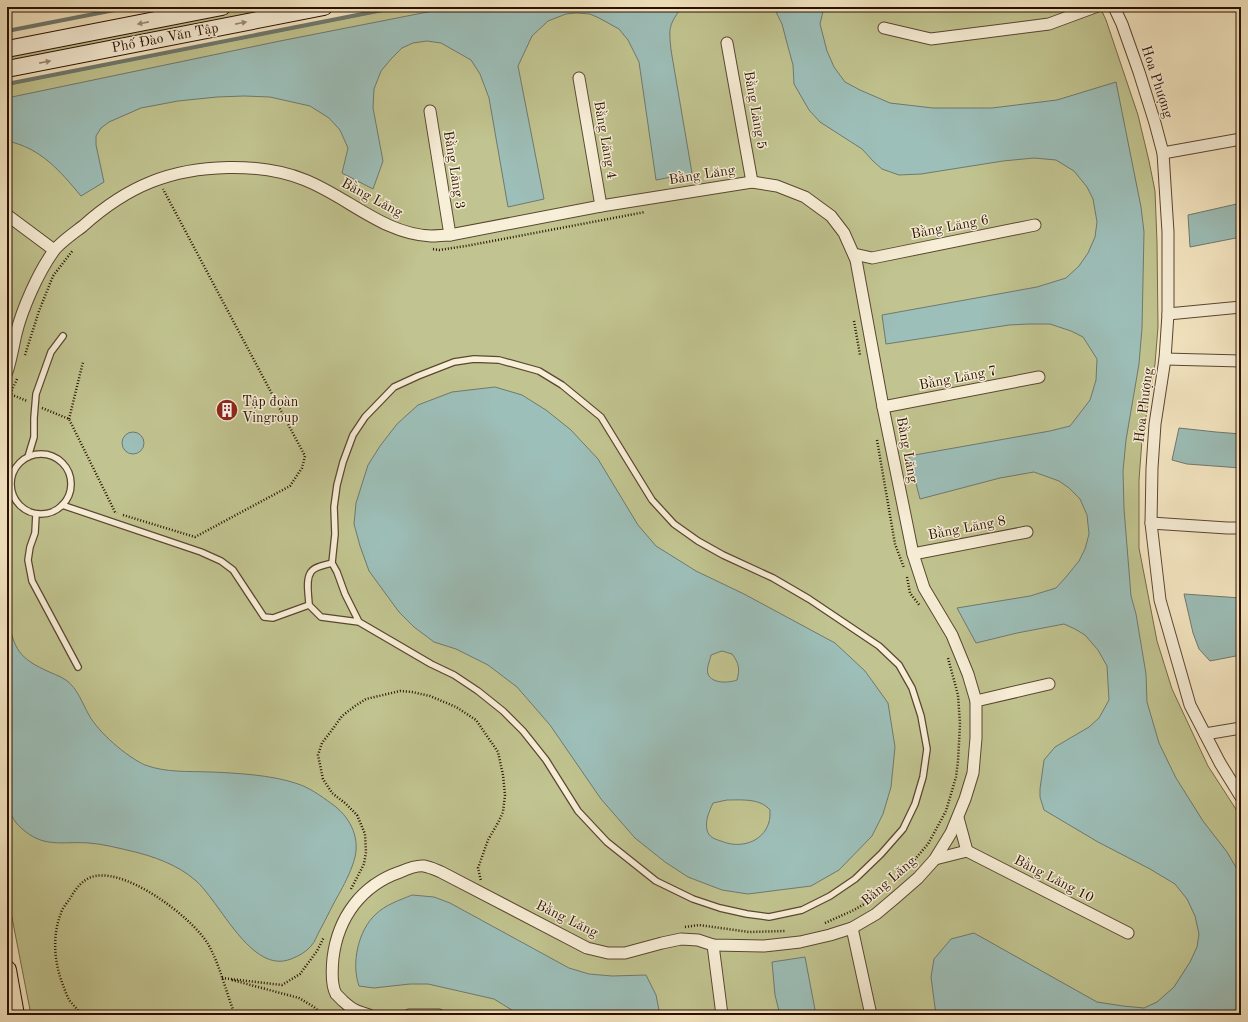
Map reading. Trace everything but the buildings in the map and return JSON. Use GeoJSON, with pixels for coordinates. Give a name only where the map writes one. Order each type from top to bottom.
{"type":"FeatureCollection","features":[{"type":"Feature","properties":{"kind":"main road","name":"Phố Đào Văn Tập"},"geometry":{"type":"LineString","coordinates":[[7,49],[222,7]]}},
{"type":"Feature","properties":{"kind":"main road","name":"Phố Đào Văn Tập"},"geometry":{"type":"LineString","coordinates":[[7,70],[324,7]]}},
{"type":"Feature","properties":{"kind":"main road"},"geometry":{"type":"LineString","coordinates":[[7,970],[16,1015]]}},
{"type":"Feature","properties":{"kind":"street"},"geometry":{"type":"LineString","coordinates":[[884,28],[931,39],[1049,24],[1096,7]]}},
{"type":"Feature","properties":{"kind":"street","name":"Hoa Phượng"},"geometry":{"type":"LineString","coordinates":[[1114,7],[1122,24],[1139,72],[1163,153],[1168,232],[1168,314],[1165,359],[1155,424],[1152,468],[1151,523],[1160,600],[1190,705],[1241,797]]}},
{"type":"Feature","properties":{"kind":"street","name":"Bằng Lăng 5"},"geometry":{"type":"LineString","coordinates":[[727,43],[752,182]]}},
{"type":"Feature","properties":{"kind":"street","name":"Bằng Lăng 4"},"geometry":{"type":"LineString","coordinates":[[579,78],[601,206]]}},
{"type":"Feature","properties":{"kind":"street","name":"Bằng Lăng 3"},"geometry":{"type":"LineString","coordinates":[[430,111],[450,235]]}},
{"type":"Feature","properties":{"kind":"street"},"geometry":{"type":"LineString","coordinates":[[1163,153],[1241,139]]}},
{"type":"Feature","properties":{"kind":"street","name":"Bằng Lăng"},"geometry":{"type":"LineString","coordinates":[[7,372],[16,333],[23,313],[41,272],[54,250],[98,213],[125,195],[151,182],[186,171],[230,167],[274,172],[305,180],[374,218],[400,229],[431,236],[450,235],[601,206],[752,182],[777,186],[805,197],[831,216],[844,233],[856,260],[883,408],[913,554],[924,588],[952,635],[968,674],[976,701],[976,738],[973,773],[965,799],[951,833],[935,859],[918,878],[876,914],[852,928],[830,935],[800,942],[764,946],[712,945],[698,940],[680,939],[662,942],[625,953],[608,953],[587,948],[441,872],[423,866],[410,868],[384,878],[358,898],[348,913],[334,952],[332,973],[336,994],[352,1010],[369,1015]]}},
{"type":"Feature","properties":{"kind":"street"},"geometry":{"type":"LineString","coordinates":[[7,215],[54,250]]}},
{"type":"Feature","properties":{"kind":"street","name":"Bằng Lăng 6"},"geometry":{"type":"LineString","coordinates":[[872,258],[1035,225]]}},
{"type":"Feature","properties":{"kind":"street"},"geometry":{"type":"LineString","coordinates":[[854,254],[872,258]]}},
{"type":"Feature","properties":{"kind":"street"},"geometry":{"type":"LineString","coordinates":[[858,271],[872,258]]}},
{"type":"Feature","properties":{"kind":"street"},"geometry":{"type":"LineString","coordinates":[[1168,314],[1241,307]]}},
{"type":"Feature","properties":{"kind":"street"},"geometry":{"type":"LineString","coordinates":[[1165,359],[1241,361]]}},
{"type":"Feature","properties":{"kind":"street","name":"Bằng Lăng 7"},"geometry":{"type":"LineString","coordinates":[[883,408],[1039,377]]}},
{"type":"Feature","properties":{"kind":"street"},"geometry":{"type":"LineString","coordinates":[[1151,523],[1241,528]]}},
{"type":"Feature","properties":{"kind":"street","name":"Bằng Lăng 8"},"geometry":{"type":"LineString","coordinates":[[913,554],[1026,532]]}},
{"type":"Feature","properties":{"kind":"street"},"geometry":{"type":"LineString","coordinates":[[976,701],[1049,684]]}},
{"type":"Feature","properties":{"kind":"street"},"geometry":{"type":"LineString","coordinates":[[1206,734],[1241,728]]}},
{"type":"Feature","properties":{"kind":"street"},"geometry":{"type":"LineString","coordinates":[[935,859],[967,851],[958,818]]}},
{"type":"Feature","properties":{"kind":"street","name":"Bằng Lăng 10"},"geometry":{"type":"LineString","coordinates":[[967,851],[1128,933]]}},
{"type":"Feature","properties":{"kind":"street"},"geometry":{"type":"LineString","coordinates":[[852,928],[871,1015]]}},
{"type":"Feature","properties":{"kind":"street"},"geometry":{"type":"LineString","coordinates":[[712,945],[722,1015]]}},
{"type":"Feature","properties":{"kind":"street"},"geometry":{"type":"LineString","coordinates":[[409,1015],[439,1015]]}},
{"type":"Feature","properties":{"kind":"lane"},"geometry":{"type":"LineString","coordinates":[[28,457],[34,437],[34,404],[36,394],[51,352],[63,336]]}},
{"type":"Feature","properties":{"kind":"lane"},"geometry":{"type":"LineString","coordinates":[[332,563],[318,567],[311,572],[308,581],[309,605],[321,617],[359,622],[431,664],[454,675],[478,691],[523,731],[546,760],[578,811],[607,842],[656,881],[693,899],[720,908],[747,914],[769,916],[802,910],[830,896],[855,878],[881,854],[904,829],[915,804],[923,777],[926,749],[921,716],[912,688],[899,665],[879,646],[809,599],[773,578],[723,556],[674,524],[652,500],[601,417],[562,385],[538,372],[499,360],[474,359],[454,362],[394,387],[365,417],[353,435],[343,462],[337,485],[334,507],[336,534],[332,563],[359,622]]}},
{"type":"Feature","properties":{"kind":"lane"},"geometry":{"type":"LineString","coordinates":[[38,455],[49,456],[58,460],[66,467],[70,477],[71,487],[68,497],[62,506],[46,514],[36,514],[22,507],[16,501],[9,485],[15,469],[28,457],[38,455]]}},
{"type":"Feature","properties":{"kind":"lane"},"geometry":{"type":"LineString","coordinates":[[62,506],[201,552],[221,561],[233,570],[264,617],[273,618],[288,614],[309,605]]}},
{"type":"Feature","properties":{"kind":"lane"},"geometry":{"type":"LineString","coordinates":[[36,514],[35,533],[30,547],[28,560],[32,581],[78,667]]}},
{"type":"Feature","properties":{"kind":"path"},"geometry":{"type":"LineString","coordinates":[[157,192],[169,186]]}},
{"type":"Feature","properties":{"kind":"path"},"geometry":{"type":"LineString","coordinates":[[83,362],[69,419],[115,512],[195,537],[290,486],[302,468],[305,456],[163,189]]}},
{"type":"Feature","properties":{"kind":"path"},"geometry":{"type":"LineString","coordinates":[[427,248],[439,250],[466,246],[646,212]]}},
{"type":"Feature","properties":{"kind":"path"},"geometry":{"type":"LineString","coordinates":[[24,356],[53,276],[73,250]]}},
{"type":"Feature","properties":{"kind":"path"},"geometry":{"type":"LineString","coordinates":[[854,319],[860,356]]}},
{"type":"Feature","properties":{"kind":"path"},"geometry":{"type":"LineString","coordinates":[[18,377],[10,394],[69,419]]}},
{"type":"Feature","properties":{"kind":"path"},"geometry":{"type":"LineString","coordinates":[[876,439],[895,544],[904,569]]}},
{"type":"Feature","properties":{"kind":"path"},"geometry":{"type":"LineString","coordinates":[[907,576],[910,593],[923,611]]}},
{"type":"Feature","properties":{"kind":"path"},"geometry":{"type":"LineString","coordinates":[[892,884],[913,863],[928,844],[946,811],[952,791],[958,761],[959,717],[958,695],[946,655]]}},
{"type":"Feature","properties":{"kind":"path"},"geometry":{"type":"LineString","coordinates":[[349,893],[364,864],[366,852],[364,834],[356,815],[332,793],[323,779],[318,755],[322,743],[342,716],[354,706],[366,699],[400,691],[430,696],[456,707],[476,720],[498,752],[505,795],[503,812],[488,840],[478,868],[482,885]]}},
{"type":"Feature","properties":{"kind":"path"},"geometry":{"type":"LineString","coordinates":[[82,1015],[70,1000],[59,975],[54,948],[56,933],[61,913],[78,886],[89,878],[101,875],[116,877],[132,883],[149,892],[183,916],[207,943],[222,978],[235,1015]]}},
{"type":"Feature","properties":{"kind":"path"},"geometry":{"type":"LineString","coordinates":[[824,924],[854,910],[878,896]]}},
{"type":"Feature","properties":{"kind":"path"},"geometry":{"type":"LineString","coordinates":[[680,927],[699,925],[749,932],[785,931]]}},
{"type":"Feature","properties":{"kind":"path"},"geometry":{"type":"LineString","coordinates":[[222,978],[282,985],[304,970],[317,951],[327,932]]}},
{"type":"Feature","properties":{"kind":"path"},"geometry":{"type":"LineString","coordinates":[[222,978],[299,998],[322,1015]]}},
{"type":"Feature","properties":{"kind":"green space"},"geometry":{"type":"Polygon","coordinates":[[[252,7],[295,7],[7,64],[7,55],[252,7]]]}},
{"type":"Feature","properties":{"kind":"green space"},"geometry":{"type":"Polygon","coordinates":[[[404,7],[1100,7],[1106,20],[1138,115],[1155,191],[1158,327],[1155,364],[1142,440],[1139,480],[1139,548],[1157,641],[1172,689],[1208,766],[1241,817],[1241,1015],[31,1015],[7,892],[7,85],[404,7]]]}},
{"type":"Feature","properties":{"kind":"water"},"geometry":{"type":"Polygon","coordinates":[[[453,7],[682,7],[670,27],[670,37],[692,173],[656,180],[639,62],[628,40],[619,29],[590,14],[576,13],[566,14],[548,21],[532,36],[518,66],[544,199],[508,207],[489,98],[480,74],[471,60],[441,43],[427,41],[413,43],[402,48],[381,71],[374,89],[373,108],[383,161],[373,189],[342,173],[348,148],[340,130],[329,118],[310,106],[270,97],[217,97],[178,101],[141,108],[109,122],[101,128],[96,136],[96,145],[104,182],[81,196],[57,169],[40,155],[19,144],[7,141],[7,98],[280,41],[453,7]]]}},
{"type":"Feature","properties":{"kind":"water"},"geometry":{"type":"Polygon","coordinates":[[[772,7],[824,7],[820,24],[827,51],[834,67],[845,82],[890,103],[933,108],[992,108],[1057,100],[1116,82],[1141,207],[1144,232],[1142,328],[1139,364],[1126,440],[1123,471],[1124,509],[1131,596],[1136,614],[1146,674],[1147,702],[1159,743],[1176,778],[1203,821],[1227,852],[1241,876],[1241,1015],[936,1015],[931,977],[934,959],[951,939],[974,933],[1097,1002],[1144,1008],[1157,1002],[1174,987],[1190,962],[1197,947],[1199,934],[1195,916],[1187,899],[1175,884],[1098,842],[1044,810],[1040,797],[1040,789],[1044,760],[1055,747],[1089,727],[1099,718],[1109,700],[1107,666],[1098,650],[1085,635],[1064,624],[976,643],[957,608],[1030,596],[1056,588],[1079,561],[1085,549],[1089,534],[1087,515],[1080,499],[1059,481],[1034,472],[1000,478],[920,499],[909,456],[1050,431],[1070,426],[1090,400],[1096,380],[1097,359],[1083,337],[1050,324],[1009,325],[886,344],[882,315],[1037,287],[1066,278],[1079,266],[1088,253],[1095,237],[1097,222],[1093,199],[1087,187],[1074,171],[1056,160],[1034,158],[1003,161],[921,174],[899,175],[882,169],[862,149],[820,122],[809,110],[794,84],[793,65],[782,24],[772,7]]]}},
{"type":"Feature","properties":{"kind":"water"},"geometry":{"type":"Polygon","coordinates":[[[1241,203],[1241,237],[1190,247],[1188,215],[1241,203]]]}},
{"type":"Feature","properties":{"kind":"water"},"geometry":{"type":"Polygon","coordinates":[[[495,387],[522,395],[546,410],[571,430],[598,459],[638,525],[656,546],[696,571],[744,594],[835,643],[865,671],[888,703],[895,747],[891,787],[883,814],[872,836],[839,870],[811,886],[748,894],[722,890],[688,877],[665,862],[635,838],[601,799],[550,725],[517,687],[488,665],[456,649],[434,642],[414,627],[399,612],[369,571],[354,524],[356,503],[368,465],[397,424],[418,405],[452,392],[495,387]],[[722,651],[711,655],[708,674],[713,680],[721,682],[737,680],[739,669],[736,660],[732,654],[722,651]],[[727,800],[713,803],[707,823],[707,830],[710,836],[728,843],[743,844],[762,835],[770,818],[770,810],[766,806],[761,803],[744,800],[727,800]]]}},
{"type":"Feature","properties":{"kind":"water"},"geometry":{"type":"Polygon","coordinates":[[[1179,428],[1241,434],[1241,468],[1187,464],[1172,460],[1179,428]]]}},
{"type":"Feature","properties":{"kind":"water"},"geometry":{"type":"Polygon","coordinates":[[[133,432],[141,435],[144,443],[141,451],[133,454],[125,451],[122,443],[125,435],[133,432]]]}},
{"type":"Feature","properties":{"kind":"water"},"geometry":{"type":"Polygon","coordinates":[[[1184,594],[1241,598],[1241,655],[1210,661],[1199,649],[1193,633],[1184,594]]]}},
{"type":"Feature","properties":{"kind":"water"},"geometry":{"type":"Polygon","coordinates":[[[7,615],[14,642],[27,660],[66,680],[77,692],[93,722],[99,729],[114,743],[138,761],[153,768],[221,772],[264,776],[286,780],[315,792],[343,814],[352,827],[354,834],[356,842],[355,857],[351,870],[344,884],[315,940],[307,950],[291,959],[276,961],[263,956],[250,947],[237,933],[205,890],[195,880],[181,870],[156,858],[105,845],[49,842],[34,837],[18,825],[11,815],[7,801],[7,615]]]}},
{"type":"Feature","properties":{"kind":"water"},"geometry":{"type":"Polygon","coordinates":[[[412,895],[434,897],[450,903],[569,968],[589,974],[612,976],[646,975],[656,995],[660,1015],[520,1015],[494,999],[428,984],[410,984],[374,988],[359,986],[356,958],[365,929],[376,914],[384,908],[412,895]]]}},
{"type":"Feature","properties":{"kind":"water"},"geometry":{"type":"Polygon","coordinates":[[[805,957],[816,1015],[780,1015],[775,995],[772,962],[805,957]]]}},
{"type":"Feature","properties":{"kind":"waterway"},"geometry":{"type":"LineString","coordinates":[[7,31],[130,7]]}},
{"type":"Feature","properties":{"kind":"waterway"},"geometry":{"type":"LineString","coordinates":[[7,84],[398,7]]}},
{"type":"Feature","properties":{"kind":"place","name":"Tập đoàn Vingroup"},"geometry":{"type":"Point","coordinates":[227,410]}}]}
